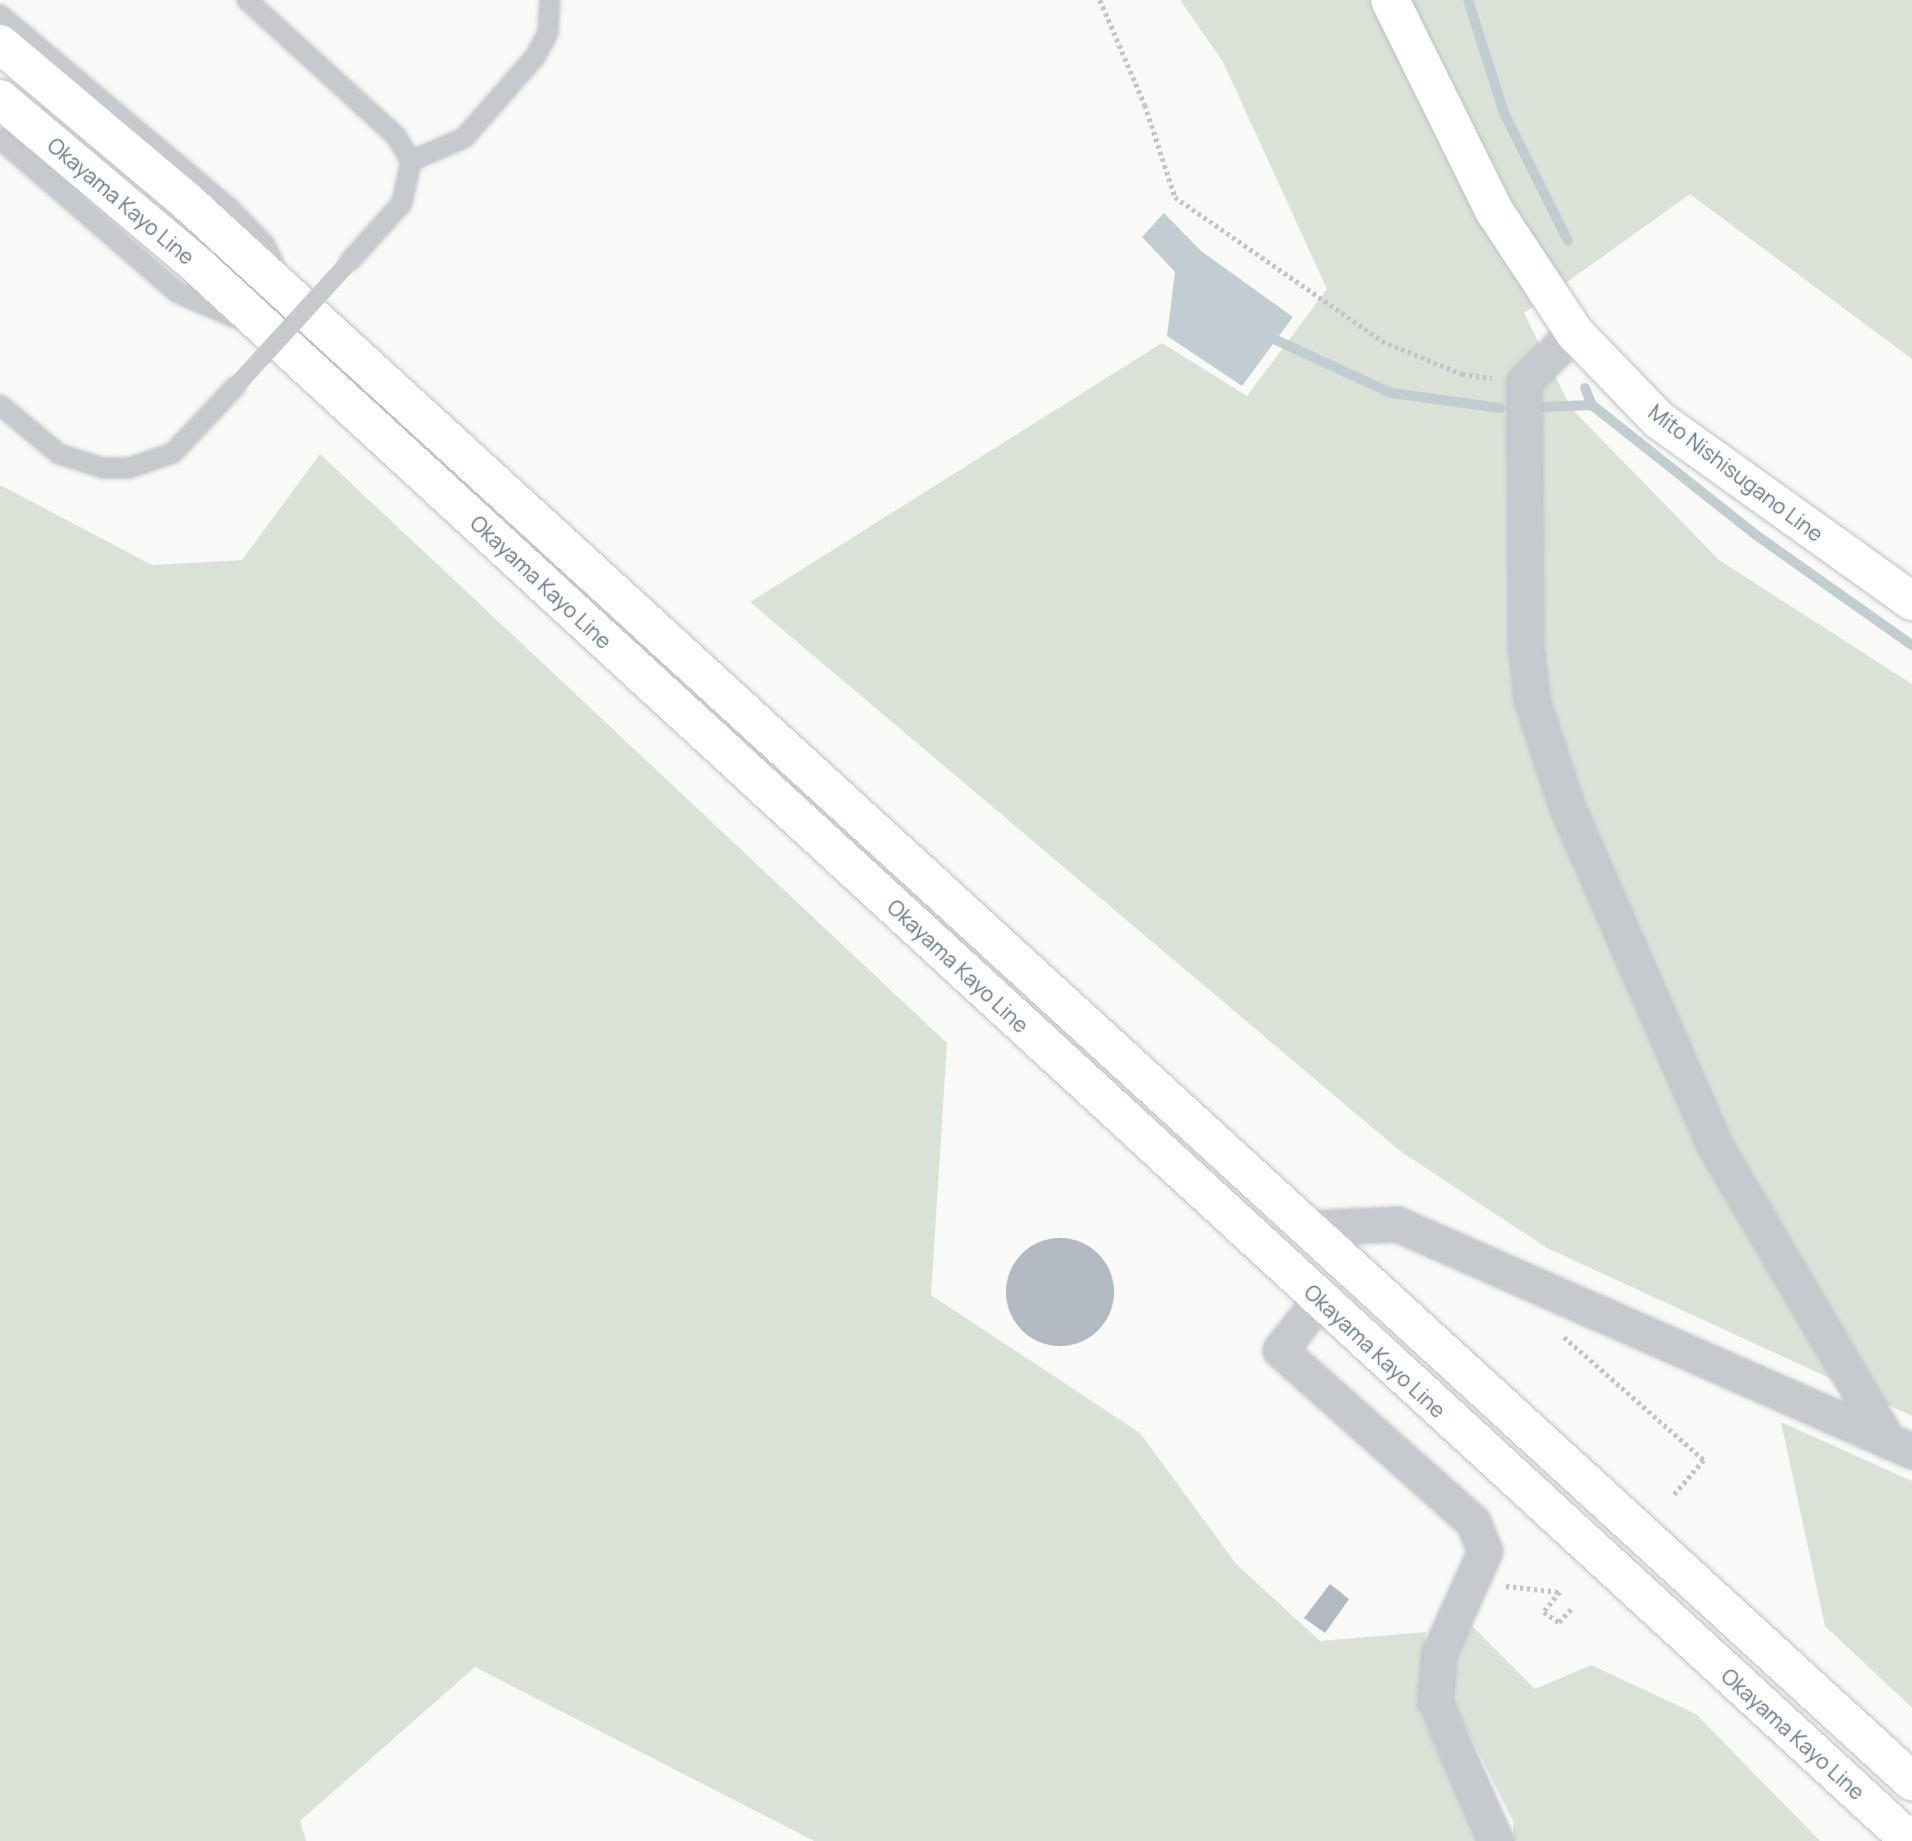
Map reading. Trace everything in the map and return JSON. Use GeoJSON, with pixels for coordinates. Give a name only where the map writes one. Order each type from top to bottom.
{"type":"FeatureCollection","features":[{"type":"Feature","properties":{"kind":"main road","name":"Mito Nishisugano Line"},"geometry":{"type":"LineString","coordinates":[[1390,0],[1495,212],[1574,332],[1659,420],[1912,601]]}},
{"type":"Feature","properties":{"kind":"main road","name":"Okayama Kayo Line"},"geometry":{"type":"LineString","coordinates":[[0,44],[288,295],[1912,1781]]}},
{"type":"Feature","properties":{"kind":"main road","name":"Okayama Kayo Line"},"geometry":{"type":"LineString","coordinates":[[0,99],[265,328],[1910,1841]]}},
{"type":"Feature","properties":{"kind":"street"},"geometry":{"type":"LineString","coordinates":[[1574,332],[1524,382],[1526,650],[1532,701],[1567,807],[1715,1146],[1900,1446]]}},
{"type":"Feature","properties":{"kind":"street"},"geometry":{"type":"LineString","coordinates":[[1308,1228],[1397,1224],[1900,1446]]}},
{"type":"Feature","properties":{"kind":"street"},"geometry":{"type":"LineString","coordinates":[[1320,1299],[1280,1350],[1473,1522],[1485,1551],[1478,1572],[1439,1653],[1435,1703],[1496,1841]]}},
{"type":"Feature","properties":{"kind":"lane"},"geometry":{"type":"LineString","coordinates":[[0,405],[59,454],[103,468],[129,468],[173,453],[402,203],[411,161],[397,136],[247,0]]}},
{"type":"Feature","properties":{"kind":"lane"},"geometry":{"type":"LineString","coordinates":[[411,161],[464,138],[526,67],[548,33],[550,0]]}},
{"type":"Feature","properties":{"kind":"lane"},"geometry":{"type":"LineString","coordinates":[[0,15],[249,226],[288,295]]}},
{"type":"Feature","properties":{"kind":"lane"},"geometry":{"type":"LineString","coordinates":[[0,139],[178,293],[217,314],[265,328]]}},
{"type":"Feature","properties":{"kind":"path"},"geometry":{"type":"LineString","coordinates":[[1100,0],[1146,105],[1175,197],[1382,341],[1462,374],[1524,382]]}},
{"type":"Feature","properties":{"kind":"path"},"geometry":{"type":"LineString","coordinates":[[1528,1281],[1571,1348],[1704,1460],[1674,1495]]}},
{"type":"Feature","properties":{"kind":"path"},"geometry":{"type":"LineString","coordinates":[[1478,1572],[1495,1584],[1560,1592],[1544,1612],[1559,1622],[1572,1608]]}},
{"type":"Feature","properties":{"kind":"shaded area"},"geometry":{"type":"Polygon","coordinates":[[[1180,0],[1912,0],[1912,359],[1690,194],[1524,313],[1571,408],[1719,560],[1912,684],[1912,1416],[1547,1248],[1400,1151],[750,602],[1162,343],[1247,396],[1327,289],[1223,62],[1180,0]]]}},
{"type":"Feature","properties":{"kind":"shaded area"},"geometry":{"type":"Polygon","coordinates":[[[1164,213],[1201,251],[1293,317],[1242,386],[1167,336],[1175,272],[1142,237],[1164,213]]]}},
{"type":"Feature","properties":{"kind":"shaded area"},"geometry":{"type":"Polygon","coordinates":[[[320,454],[947,1043],[931,1295],[1140,1433],[1237,1565],[1320,1641],[1426,1632],[1419,1713],[1480,1841],[814,1841],[475,1667],[300,1821],[306,1841],[0,1841],[0,485],[152,565],[242,560],[320,454]]]}},
{"type":"Feature","properties":{"kind":"shaded area"},"geometry":{"type":"Polygon","coordinates":[[[1781,1422],[1912,1481],[1912,1708],[1825,1626],[1781,1422]]]}},
{"type":"Feature","properties":{"kind":"shaded area"},"geometry":{"type":"Polygon","coordinates":[[[1468,1622],[1535,1689],[1591,1665],[1696,1714],[1820,1841],[1513,1841],[1513,1821],[1452,1700],[1451,1660],[1468,1622]]]}},
{"type":"Feature","properties":{"kind":"building"},"geometry":{"type":"Polygon","coordinates":[[[1060,1238],[1081,1242],[1098,1254],[1110,1271],[1114,1292],[1110,1313],[1098,1330],[1081,1342],[1060,1346],[1039,1342],[1022,1330],[1010,1313],[1006,1292],[1010,1271],[1022,1254],[1039,1242],[1060,1238]]]}},
{"type":"Feature","properties":{"kind":"building"},"geometry":{"type":"Polygon","coordinates":[[[1330,1584],[1349,1599],[1325,1633],[1304,1618],[1330,1584]]]}},
{"type":"Feature","properties":{"kind":"waterway"},"geometry":{"type":"LineString","coordinates":[[1468,0],[1504,113],[1568,241]]}},
{"type":"Feature","properties":{"kind":"waterway"},"geometry":{"type":"LineString","coordinates":[[1265,335],[1391,393],[1500,408]]}},
{"type":"Feature","properties":{"kind":"waterway"},"geometry":{"type":"LineString","coordinates":[[1585,388],[1592,405],[1756,535],[1912,645]]}},
{"type":"Feature","properties":{"kind":"waterway"},"geometry":{"type":"LineString","coordinates":[[1541,407],[1592,405]]}}]}
